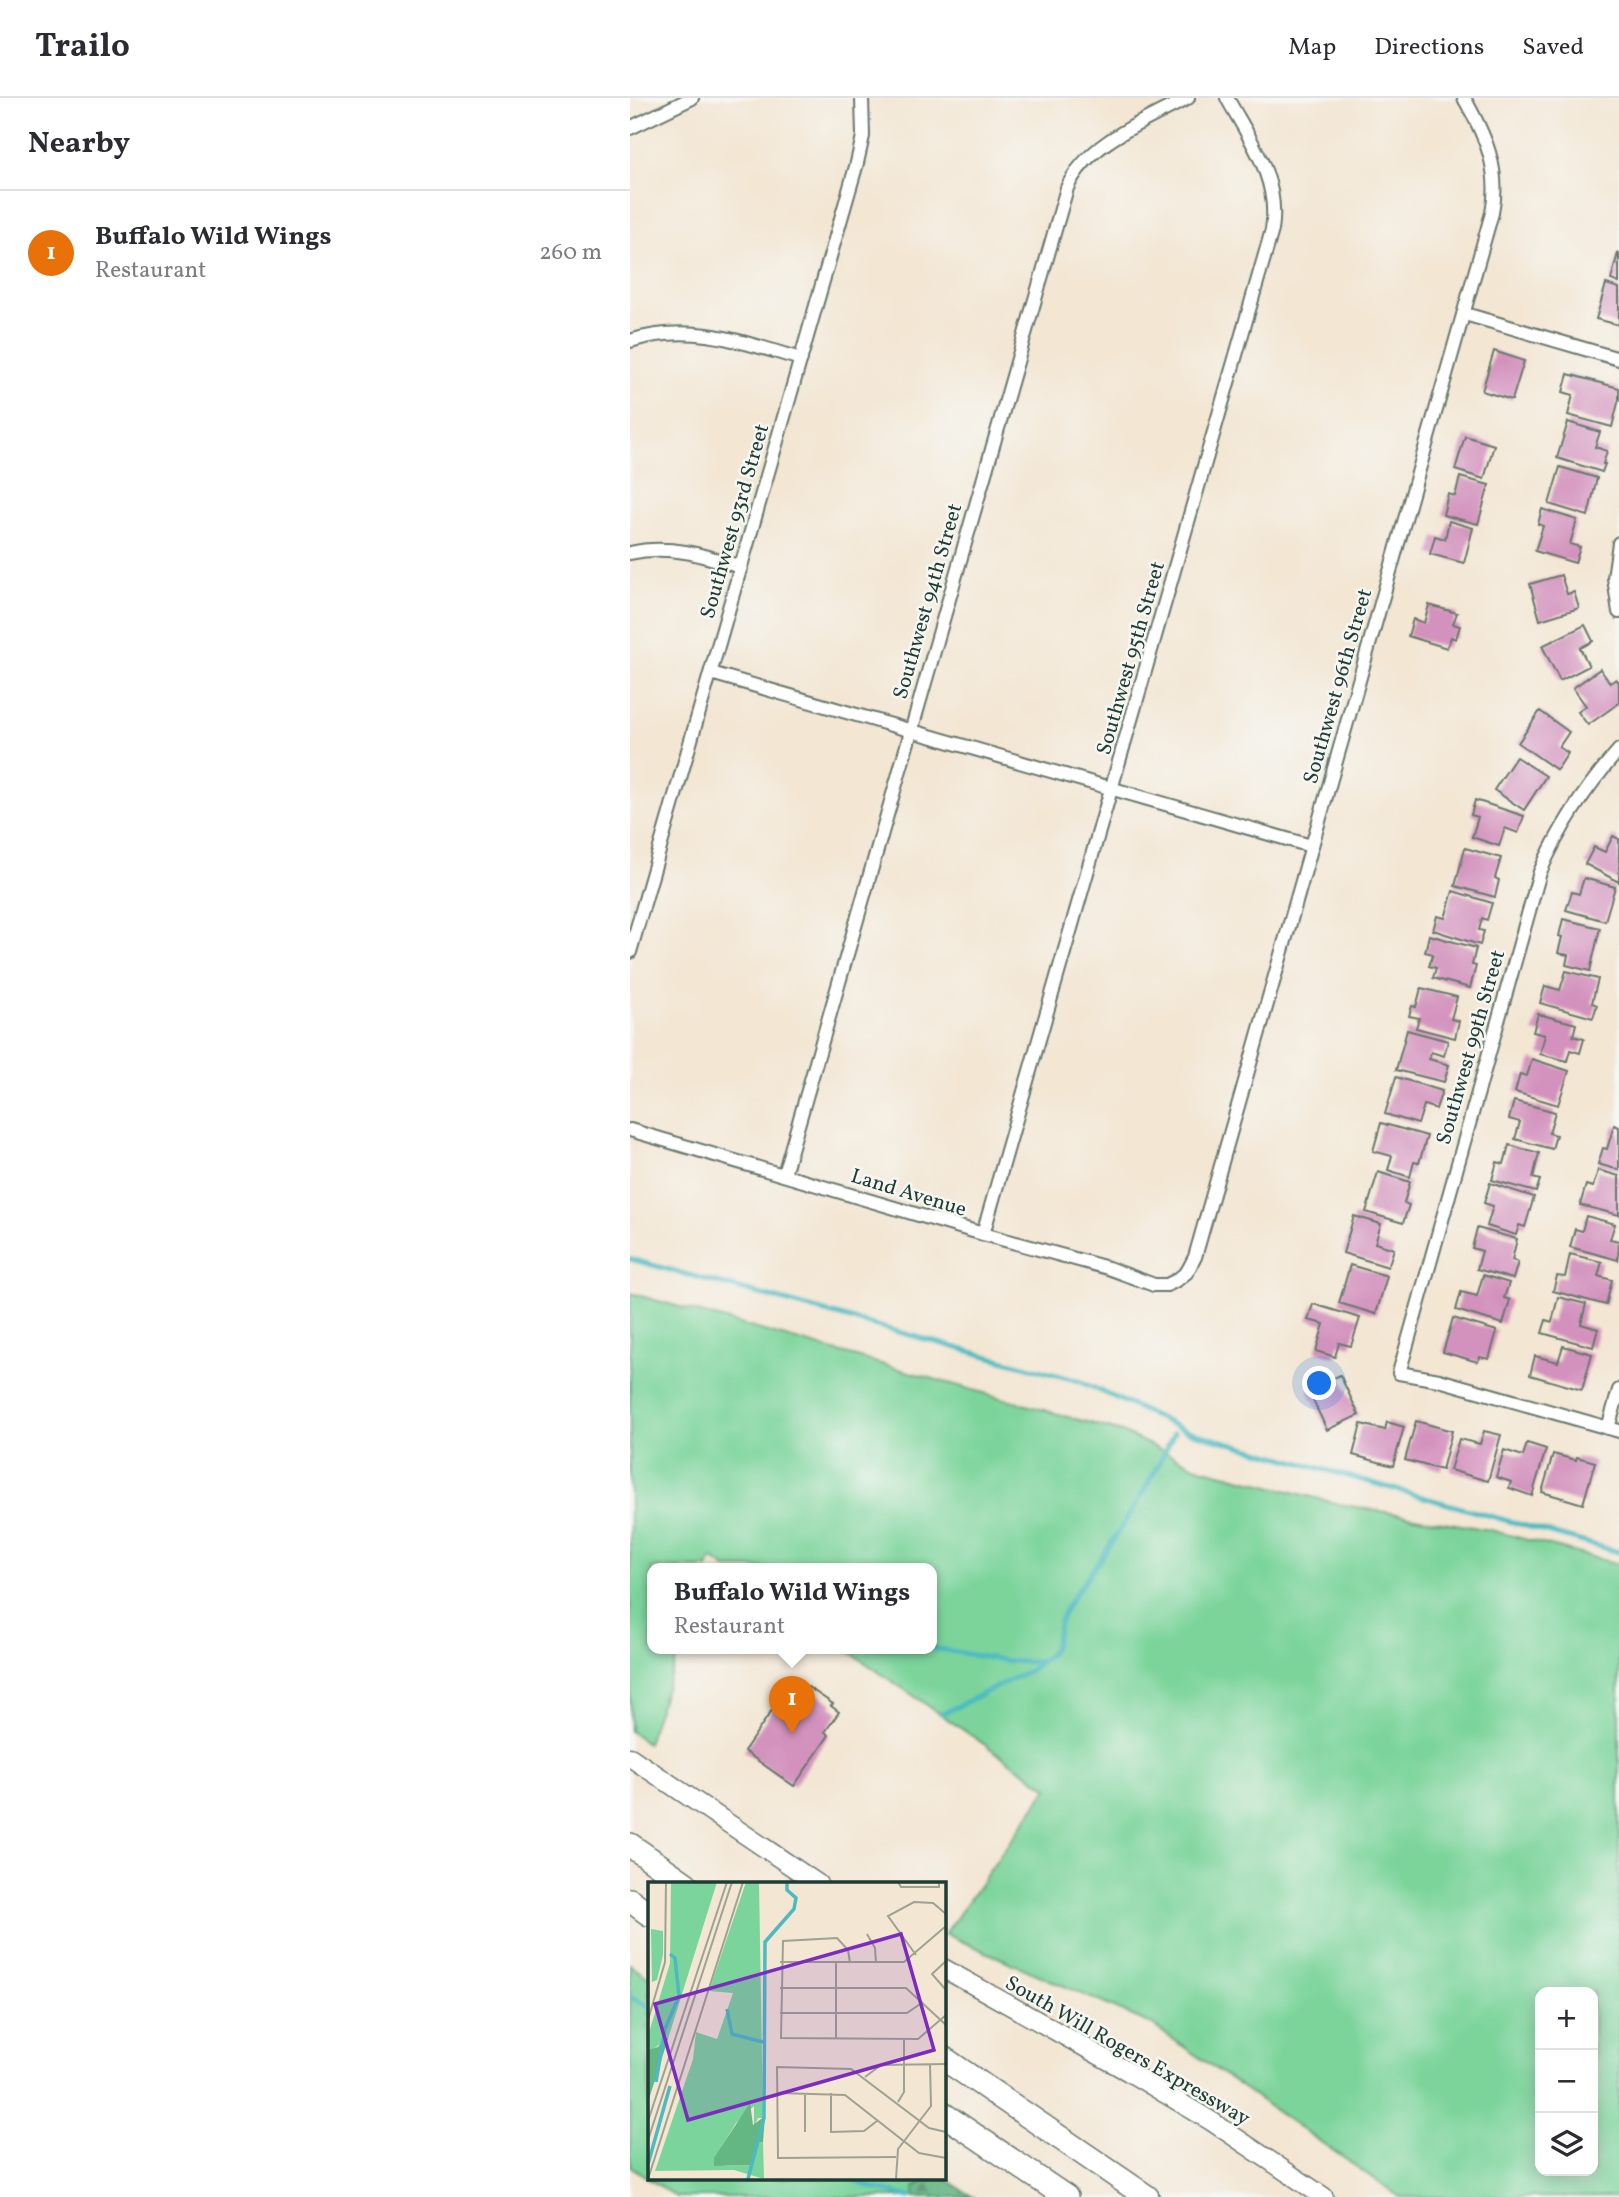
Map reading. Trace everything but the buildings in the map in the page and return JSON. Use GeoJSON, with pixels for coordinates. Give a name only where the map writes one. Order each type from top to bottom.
{"type":"FeatureCollection","features":[{"type":"Feature","properties":{"kind":"highway"},"geometry":{"type":"LineString","coordinates":[[630,1846],[683,1882]]}},
{"type":"Feature","properties":{"kind":"highway"},"geometry":{"type":"LineString","coordinates":[[630,1900],[648,1913]]}},
{"type":"Feature","properties":{"kind":"highway"},"geometry":{"type":"LineString","coordinates":[[945,2059],[1147,2197]]}},
{"type":"Feature","properties":{"kind":"highway"},"geometry":{"type":"LineString","coordinates":[[945,2115],[1066,2197]]}},
{"type":"Feature","properties":{"kind":"main road"},"geometry":{"type":"LineString","coordinates":[[630,1757],[815,1882]]}},
{"type":"Feature","properties":{"kind":"main road","name":"South Will Rogers Expressway"},"geometry":{"type":"LineString","coordinates":[[945,1969],[1211,2121],[1324,2197]]}},
{"type":"Feature","properties":{"kind":"street"},"geometry":{"type":"LineString","coordinates":[[630,128],[692,98]]}},
{"type":"Feature","properties":{"kind":"street","name":"Southwest 93rd Street"},"geometry":{"type":"LineString","coordinates":[[630,952],[859,156],[863,136],[862,98]]}},
{"type":"Feature","properties":{"kind":"street","name":"Southwest 94th Street"},"geometry":{"type":"LineString","coordinates":[[784,1174],[1071,178],[1080,164],[1095,150],[1188,98]]}},
{"type":"Feature","properties":{"kind":"street","name":"Southwest 95th Street"},"geometry":{"type":"LineString","coordinates":[[984,1234],[1272,230],[1274,202],[1270,181],[1227,98]]}},
{"type":"Feature","properties":{"kind":"street","name":"Southwest 96th Street"},"geometry":{"type":"LineString","coordinates":[[1177,1280],[1192,1266],[1195,1257],[1492,213],[1495,191],[1493,164],[1487,142],[1464,98]]}},
{"type":"Feature","properties":{"kind":"street"},"geometry":{"type":"LineString","coordinates":[[1465,314],[1619,359]]}},
{"type":"Feature","properties":{"kind":"street"},"geometry":{"type":"LineString","coordinates":[[630,341],[665,333],[699,333],[729,338],[801,359]]}},
{"type":"Feature","properties":{"kind":"street"},"geometry":{"type":"LineString","coordinates":[[1619,543],[1614,578],[1619,612]]}},
{"type":"Feature","properties":{"kind":"street"},"geometry":{"type":"LineString","coordinates":[[630,553],[674,549],[741,566]]}},
{"type":"Feature","properties":{"kind":"street"},"geometry":{"type":"LineString","coordinates":[[710,673],[1311,846]]}},
{"type":"Feature","properties":{"kind":"street","name":"Southwest 99th Street"},"geometry":{"type":"LineString","coordinates":[[1614,1429],[1439,1380],[1398,1373],[1540,872],[1581,795],[1619,750]]}},
{"type":"Feature","properties":{"kind":"street","name":"Land Avenue"},"geometry":{"type":"LineString","coordinates":[[630,1130],[1108,1268],[1154,1285],[1167,1285],[1177,1280]]}},
{"type":"Feature","properties":{"kind":"street"},"geometry":{"type":"LineString","coordinates":[[1614,1429],[1619,1390]]}},
{"type":"Feature","properties":{"kind":"green space"},"geometry":{"type":"Polygon","coordinates":[[[630,1293],[1122,1432],[1197,1467],[1339,1504],[1490,1530],[1619,1564],[1619,2197],[1400,2197],[1151,2024],[945,1934],[1048,1788],[853,1654],[937,1654],[937,1563],[719,1563],[712,1558],[710,1563],[647,1563],[647,1654],[678,1654],[647,1743],[630,1731],[630,1293]]]}},
{"type":"Feature","properties":{"kind":"green space"},"geometry":{"type":"Polygon","coordinates":[[[630,1964],[648,1976],[648,2178],[630,2166],[630,1964]]]}},
{"type":"Feature","properties":{"kind":"green space"},"geometry":{"type":"Polygon","coordinates":[[[945,2178],[973,2197],[915,2197],[914,2188],[925,2180],[945,2178]]]}},
{"type":"Feature","properties":{"kind":"green space"},"geometry":{"type":"Polygon","coordinates":[[[651,2180],[925,2180],[914,2188],[915,2197],[676,2197],[651,2180]]]}},
{"type":"Feature","properties":{"kind":"waterway"},"geometry":{"type":"LineString","coordinates":[[630,1259],[1079,1381],[1187,1431],[1619,1552]]}},
{"type":"Feature","properties":{"kind":"waterway"},"geometry":{"type":"LineString","coordinates":[[937,1649],[1016,1661],[1029,1662],[1046,1658],[1053,1648],[1067,1607],[1134,1507],[1174,1433]]}},
{"type":"Feature","properties":{"kind":"waterway"},"geometry":{"type":"LineString","coordinates":[[942,1714],[1032,1669],[1041,1661]]}},
{"type":"Feature","properties":{"kind":"waterway"},"geometry":{"type":"LineString","coordinates":[[630,1997],[648,2006]]}},
{"type":"Feature","properties":{"kind":"waterway"},"geometry":{"type":"LineString","coordinates":[[854,2180],[910,2197]]}},
{"type":"Feature","properties":{"kind":"place","name":"Buffalo Wild Wings"},"geometry":{"type":"Point","coordinates":[792,1734]}}]}
